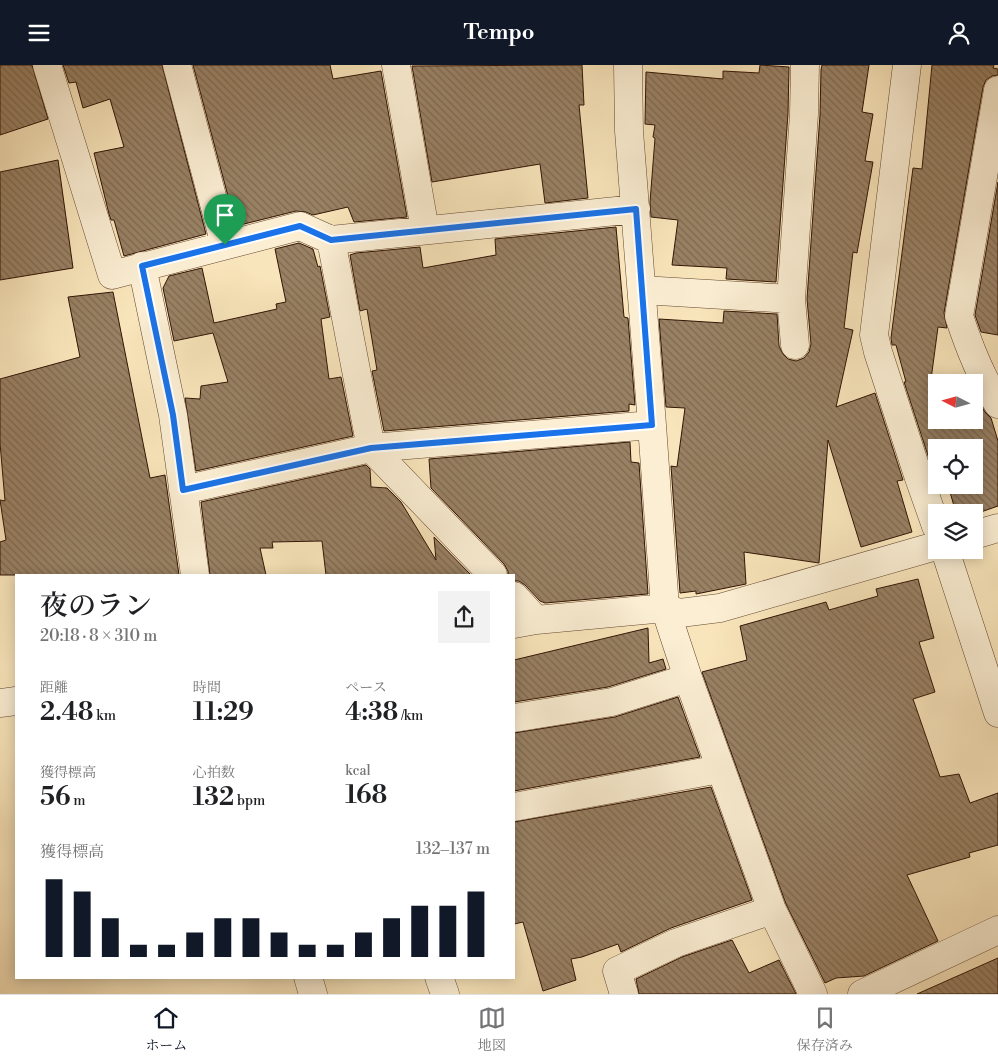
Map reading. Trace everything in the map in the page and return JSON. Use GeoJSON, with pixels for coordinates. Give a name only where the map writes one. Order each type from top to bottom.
{"type":"FeatureCollection","features":[{"type":"Feature","properties":{"kind":"street"},"geometry":{"type":"LineString","coordinates":[[46,65],[112,275],[300,226],[331,240],[636,209]]}},
{"type":"Feature","properties":{"kind":"street"},"geometry":{"type":"LineString","coordinates":[[177,65],[225,245]]}},
{"type":"Feature","properties":{"kind":"street"},"geometry":{"type":"LineString","coordinates":[[396,65],[425,230]]}},
{"type":"Feature","properties":{"kind":"street"},"geometry":{"type":"LineString","coordinates":[[628,65],[629,131],[664,608],[772,910],[813,994]]}},
{"type":"Feature","properties":{"kind":"street"},"geometry":{"type":"LineString","coordinates":[[795,345],[791,299],[804,114],[805,65]]}},
{"type":"Feature","properties":{"kind":"street"},"geometry":{"type":"LineString","coordinates":[[907,65],[874,335],[928,504]]}},
{"type":"Feature","properties":{"kind":"street"},"geometry":{"type":"LineString","coordinates":[[998,90],[994,131],[959,316],[972,354],[986,386],[998,404]]}},
{"type":"Feature","properties":{"kind":"street"},"geometry":{"type":"LineString","coordinates":[[331,240],[371,448],[493,574]]}},
{"type":"Feature","properties":{"kind":"street"},"geometry":{"type":"LineString","coordinates":[[142,266],[173,415],[194,574]]}},
{"type":"Feature","properties":{"kind":"street"},"geometry":{"type":"LineString","coordinates":[[642,290],[791,299]]}},
{"type":"Feature","properties":{"kind":"street"},"geometry":{"type":"LineString","coordinates":[[183,490],[371,448],[652,425]]}},
{"type":"Feature","properties":{"kind":"street"},"geometry":{"type":"LineString","coordinates":[[983,532],[998,528]]}},
{"type":"Feature","properties":{"kind":"street"},"geometry":{"type":"LineString","coordinates":[[515,598],[525,622],[664,608],[680,613],[720,608],[928,548]]}},
{"type":"Feature","properties":{"kind":"street"},"geometry":{"type":"LineString","coordinates":[[948,559],[998,713]]}},
{"type":"Feature","properties":{"kind":"street"},"geometry":{"type":"LineString","coordinates":[[515,718],[612,702],[688,678]]}},
{"type":"Feature","properties":{"kind":"street"},"geometry":{"type":"LineString","coordinates":[[515,807],[720,769]]}},
{"type":"Feature","properties":{"kind":"street"},"geometry":{"type":"LineString","coordinates":[[624,994],[617,971],[676,943],[772,910]]}},
{"type":"Feature","properties":{"kind":"street"},"geometry":{"type":"LineString","coordinates":[[862,994],[998,929]]}},
{"type":"Feature","properties":{"kind":"street"},"geometry":{"type":"LineString","coordinates":[[309,979],[313,994]]}},
{"type":"Feature","properties":{"kind":"street"},"geometry":{"type":"LineString","coordinates":[[440,979],[445,994]]}},
{"type":"Feature","properties":{"kind":"building"},"geometry":{"type":"Polygon","coordinates":[[[0,65],[32,65],[48,119],[0,135],[0,65]]]}},
{"type":"Feature","properties":{"kind":"building"},"geometry":{"type":"Polygon","coordinates":[[[63,65],[162,65],[206,234],[124,256],[114,220],[111,220],[109,214],[94,153],[124,147],[110,99],[83,108],[76,82],[69,83],[63,65]]]}},
{"type":"Feature","properties":{"kind":"building"},"geometry":{"type":"Polygon","coordinates":[[[193,65],[330,65],[333,79],[381,71],[407,217],[354,222],[348,207],[313,215],[296,211],[236,226],[193,65]]]}},
{"type":"Feature","properties":{"kind":"building"},"geometry":{"type":"Polygon","coordinates":[[[582,65],[584,105],[579,105],[588,198],[545,203],[540,164],[432,182],[412,66],[582,65]]]}},
{"type":"Feature","properties":{"kind":"building"},"geometry":{"type":"Polygon","coordinates":[[[760,65],[789,67],[788,113],[776,282],[726,279],[727,268],[672,265],[678,220],[651,217],[650,202],[655,125],[645,124],[646,72],[723,79],[723,71],[759,73],[760,65]]]}},
{"type":"Feature","properties":{"kind":"building"},"geometry":{"type":"Polygon","coordinates":[[[822,65],[869,65],[862,112],[873,114],[865,161],[873,162],[857,253],[853,252],[844,328],[853,330],[836,407],[875,393],[903,480],[897,481],[912,532],[861,547],[828,440],[819,563],[744,552],[746,584],[696,594],[696,591],[680,593],[671,466],[677,467],[685,408],[666,407],[659,319],[723,323],[724,311],[777,314],[779,346],[783,354],[788,359],[796,361],[804,358],[809,352],[811,344],[807,299],[822,65]]]}},
{"type":"Feature","properties":{"kind":"building"},"geometry":{"type":"Polygon","coordinates":[[[932,65],[994,65],[993,68],[998,69],[998,75],[986,80],[983,87],[944,313],[947,328],[938,327],[932,374],[928,374],[928,429],[983,429],[983,409],[991,418],[998,441],[998,506],[983,511],[983,504],[953,504],[951,494],[983,494],[983,439],[928,439],[928,456],[904,382],[906,382],[896,345],[892,345],[891,338],[913,168],[922,169],[932,65]]]}},
{"type":"Feature","properties":{"kind":"building"},"geometry":{"type":"Polygon","coordinates":[[[58,160],[73,268],[0,280],[0,172],[58,160]]]}},
{"type":"Feature","properties":{"kind":"building"},"geometry":{"type":"Polygon","coordinates":[[[998,182],[998,335],[981,332],[975,315],[998,182]]]}},
{"type":"Feature","properties":{"kind":"building"},"geometry":{"type":"Polygon","coordinates":[[[616,227],[624,317],[628,318],[635,405],[629,404],[629,411],[384,431],[372,371],[377,370],[367,309],[360,311],[350,255],[420,247],[423,268],[496,255],[495,239],[616,227]]]}},
{"type":"Feature","properties":{"kind":"building"},"geometry":{"type":"Polygon","coordinates":[[[299,243],[313,249],[318,267],[320,266],[330,317],[321,319],[329,379],[341,377],[353,436],[196,471],[185,398],[200,399],[201,386],[228,382],[213,333],[174,341],[163,288],[169,276],[202,268],[214,323],[277,309],[276,304],[286,302],[275,249],[299,243]]]}},
{"type":"Feature","properties":{"kind":"building"},"geometry":{"type":"Polygon","coordinates":[[[113,292],[150,478],[165,475],[179,574],[0,575],[0,542],[6,540],[0,500],[5,501],[0,443],[0,379],[80,357],[68,297],[113,292]]]}},
{"type":"Feature","properties":{"kind":"building"},"geometry":{"type":"Polygon","coordinates":[[[630,442],[631,462],[639,463],[648,594],[545,603],[540,601],[525,585],[515,581],[515,574],[508,574],[504,564],[431,488],[429,459],[630,442]]]}},
{"type":"Feature","properties":{"kind":"building"},"geometry":{"type":"Polygon","coordinates":[[[366,465],[370,469],[371,487],[387,488],[401,502],[436,560],[434,537],[470,574],[326,574],[322,541],[272,542],[273,548],[260,548],[266,574],[210,574],[201,502],[366,465]]]}},
{"type":"Feature","properties":{"kind":"building"},"geometry":{"type":"Polygon","coordinates":[[[918,579],[934,638],[919,642],[935,692],[913,699],[940,777],[959,774],[970,803],[998,793],[998,845],[969,853],[970,857],[907,875],[938,941],[864,976],[836,978],[825,983],[786,904],[702,672],[747,660],[740,626],[826,602],[829,610],[878,596],[876,589],[918,579]]]}},
{"type":"Feature","properties":{"kind":"building"},"geometry":{"type":"Polygon","coordinates":[[[648,628],[649,663],[663,659],[666,669],[608,687],[515,702],[515,660],[648,628]]]}},
{"type":"Feature","properties":{"kind":"building"},"geometry":{"type":"Polygon","coordinates":[[[678,697],[700,757],[515,791],[515,733],[615,717],[678,697]]]}},
{"type":"Feature","properties":{"kind":"building"},"geometry":{"type":"Polygon","coordinates":[[[711,787],[752,900],[671,928],[621,952],[618,944],[571,959],[576,980],[543,991],[523,922],[515,924],[515,822],[711,787]]]}},
{"type":"Feature","properties":{"kind":"building"},"geometry":{"type":"Polygon","coordinates":[[[732,940],[749,973],[779,960],[796,994],[639,994],[636,979],[682,957],[732,940]]]}},
{"type":"Feature","properties":{"kind":"building"},"geometry":{"type":"Polygon","coordinates":[[[998,958],[998,994],[917,994],[998,958]]]}},
{"type":"Feature","properties":{"kind":"route"},"geometry":{"type":"LineString","coordinates":[[636,209],[652,425],[371,448],[183,490],[173,415],[142,266],[225,245],[300,226],[331,240],[636,209]]}}]}
